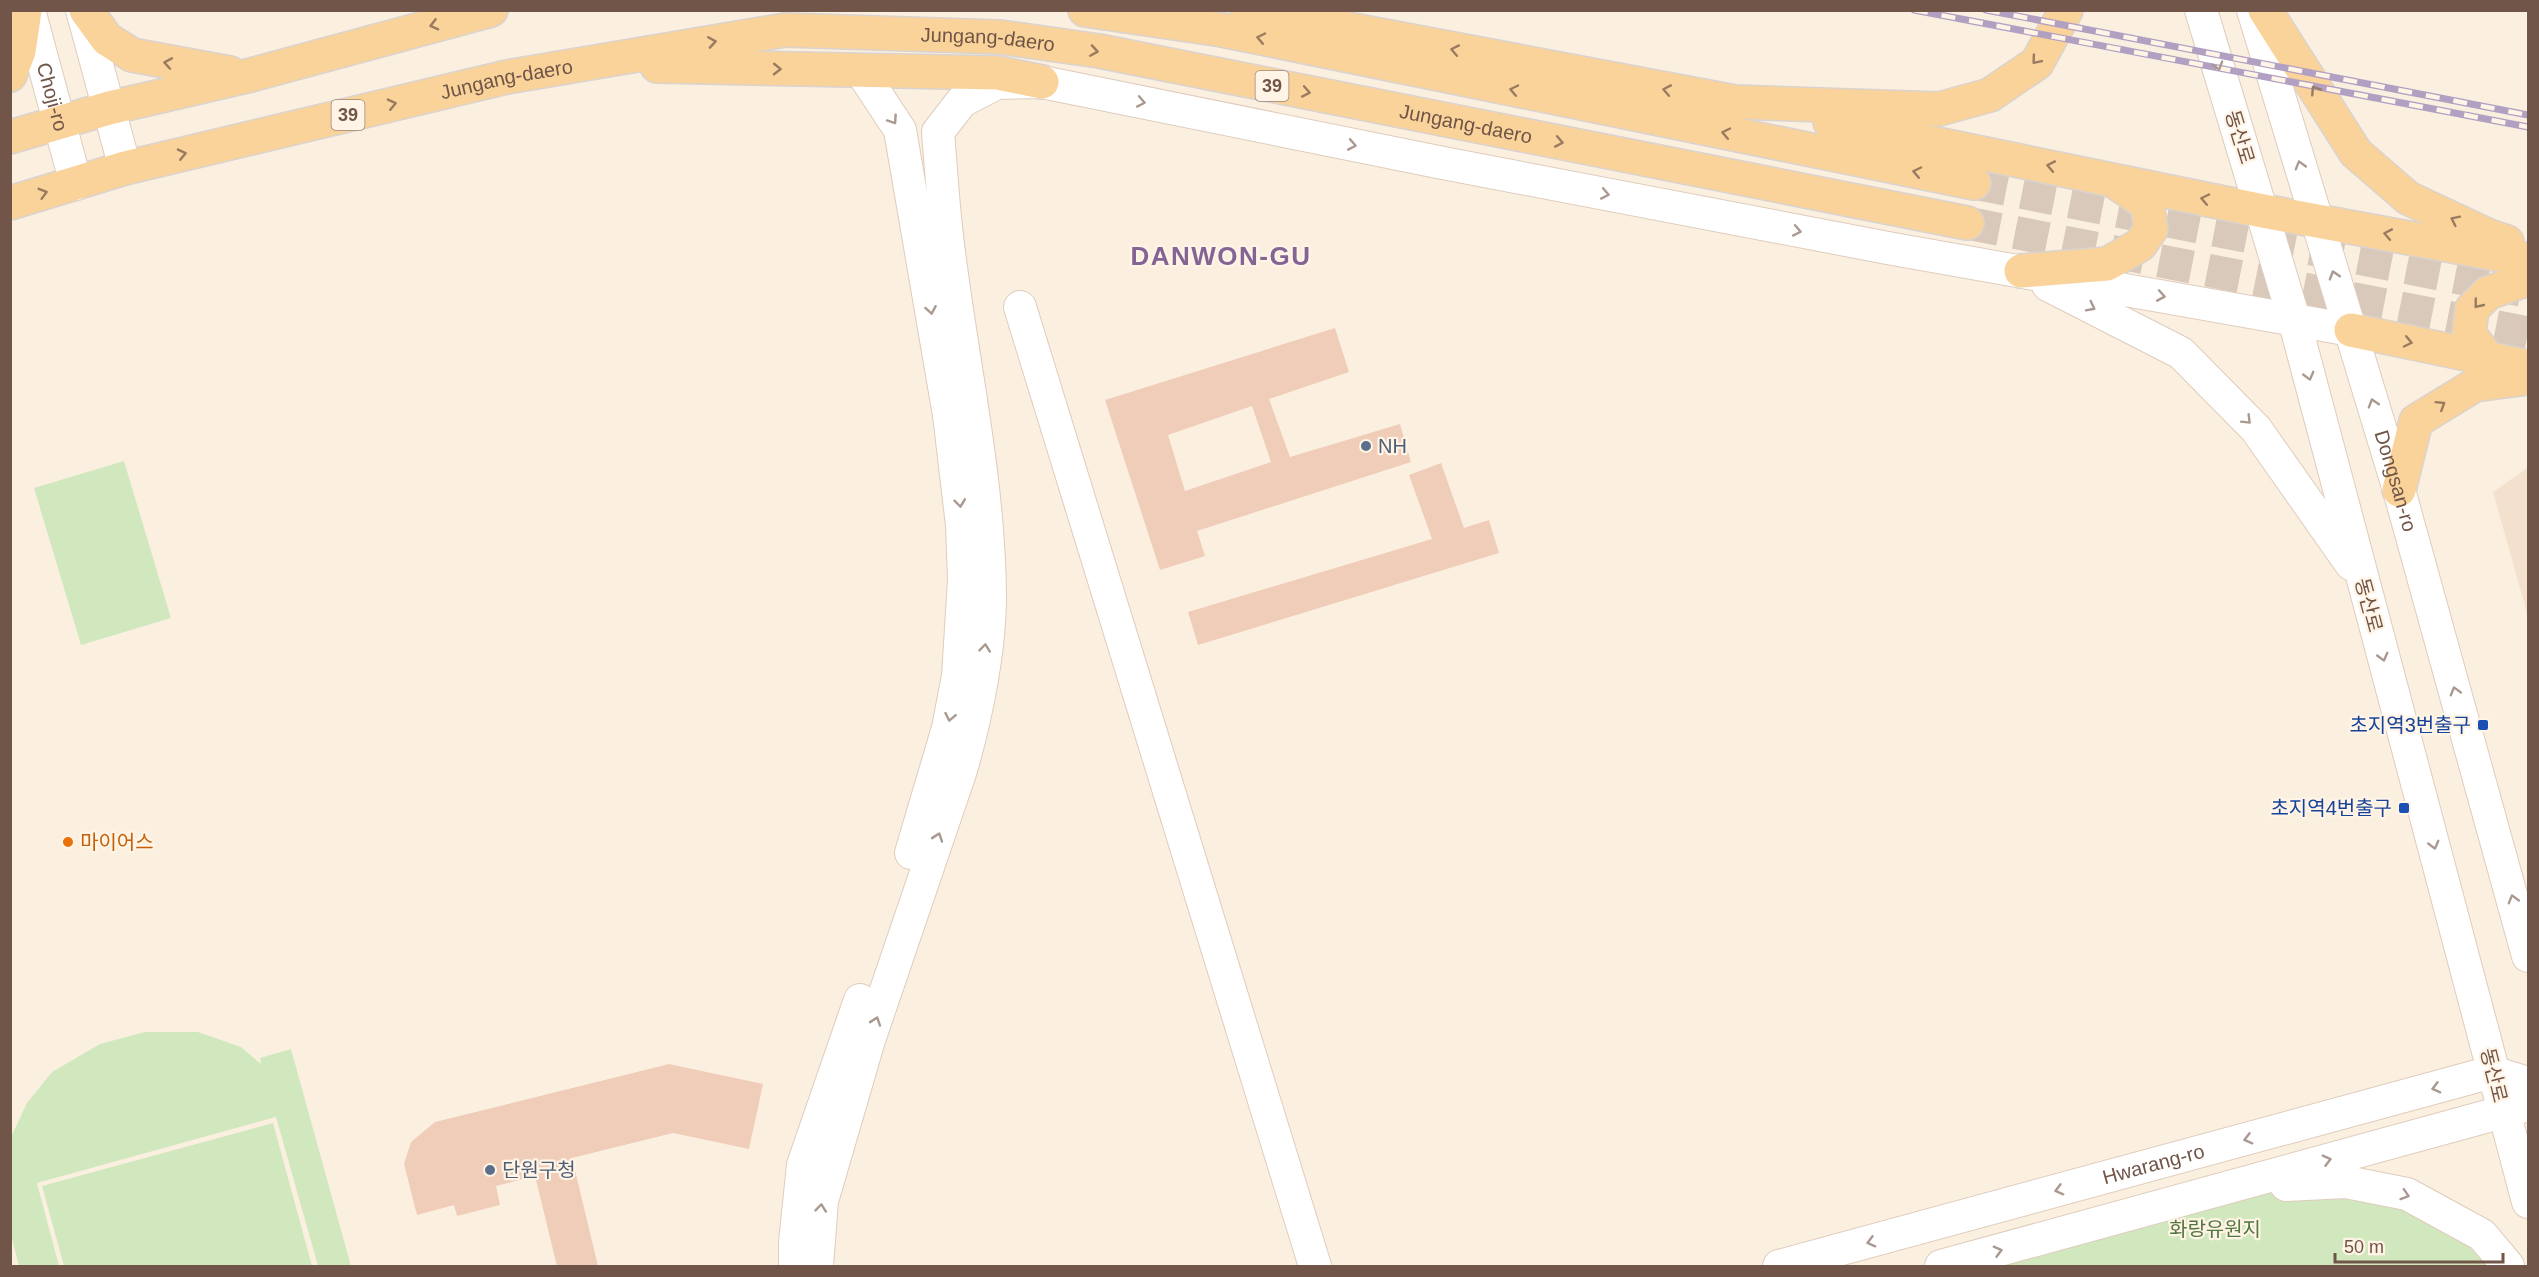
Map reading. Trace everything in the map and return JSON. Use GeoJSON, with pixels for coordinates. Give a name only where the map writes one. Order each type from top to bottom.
{"type":"FeatureCollection","features":[{"type":"Feature","properties":{"kind":"main road"},"geometry":{"type":"LineString","coordinates":[[10,75],[19,51],[27,10]]}},
{"type":"Feature","properties":{"kind":"main road"},"geometry":{"type":"LineString","coordinates":[[84,10],[107,39],[132,55],[247,76]]}},
{"type":"Feature","properties":{"kind":"main road"},"geometry":{"type":"LineString","coordinates":[[10,137],[109,108],[247,76],[491,10]]}},
{"type":"Feature","properties":{"kind":"main road","name":"39"},"geometry":{"type":"LineString","coordinates":[[1085,10],[1222,30],[1974,183]]}},
{"type":"Feature","properties":{"kind":"main road"},"geometry":{"type":"LineString","coordinates":[[1247,10],[1735,102],[2262,211],[2529,260]]}},
{"type":"Feature","properties":{"kind":"main road"},"geometry":{"type":"LineString","coordinates":[[1735,102],[1938,109],[1990,95],[2037,63],[2066,10]]}},
{"type":"Feature","properties":{"kind":"main road"},"geometry":{"type":"LineString","coordinates":[[2265,10],[2356,153],[2409,198],[2489,236],[2529,249]]}},
{"type":"Feature","properties":{"kind":"main road","name":"Jungang-daero"},"geometry":{"type":"LineString","coordinates":[[10,203],[125,168],[507,77],[571,64],[785,30],[1000,37],[1099,51],[1967,223]]}},
{"type":"Feature","properties":{"kind":"main road"},"geometry":{"type":"LineString","coordinates":[[571,64],[998,73],[1042,82]]}},
{"type":"Feature","properties":{"kind":"main road"},"geometry":{"type":"LineString","coordinates":[[2021,271],[2107,264],[2140,245],[2151,229],[2147,204],[2108,178]]}},
{"type":"Feature","properties":{"kind":"main road"},"geometry":{"type":"LineString","coordinates":[[2488,359],[2469,333],[2472,309],[2488,293],[2529,279]]}},
{"type":"Feature","properties":{"kind":"main road"},"geometry":{"type":"LineString","coordinates":[[2351,330],[2529,367]]}},
{"type":"Feature","properties":{"kind":"main road"},"geometry":{"type":"LineString","coordinates":[[2399,490],[2416,421],[2475,385],[2529,378]]}},
{"type":"Feature","properties":{"kind":"street","name":"Choji-ro"},"geometry":{"type":"LineString","coordinates":[[27,10],[76,184]]}},
{"type":"Feature","properties":{"kind":"street"},"geometry":{"type":"LineString","coordinates":[[84,10],[125,168]]}},
{"type":"Feature","properties":{"kind":"street","name":"동산로"},"geometry":{"type":"LineString","coordinates":[[2201,10],[2294,320],[2478,1011],[2492,1072],[2516,1108],[2529,1202]]}},
{"type":"Feature","properties":{"kind":"street","name":"Dongsan-ro"},"geometry":{"type":"LineString","coordinates":[[2253,10],[2399,490],[2529,956]]}},
{"type":"Feature","properties":{"kind":"street"},"geometry":{"type":"LineString","coordinates":[[795,1266],[795,1242],[803,1165],[916,839],[948,728],[960,658],[964,580],[962,525],[949,415],[900,130],[861,71]]}},
{"type":"Feature","properties":{"kind":"street"},"geometry":{"type":"LineString","coordinates":[[817,1266],[822,1201],[869,1040],[961,770],[974,726],[983,666],[990,598],[983,471],[946,236],[938,132],[962,101],[997,83],[1042,82],[1443,163],[1893,249],[2351,330]]}},
{"type":"Feature","properties":{"kind":"street"},"geometry":{"type":"LineString","coordinates":[[2021,271],[2181,353],[2256,429],[2363,580]]}},
{"type":"Feature","properties":{"kind":"street"},"geometry":{"type":"LineString","coordinates":[[1020,307],[1315,1266]]}},
{"type":"Feature","properties":{"kind":"street"},"geometry":{"type":"LineString","coordinates":[[2492,1072],[2529,1083]]}},
{"type":"Feature","properties":{"kind":"street","name":"Hwarang-ro"},"geometry":{"type":"LineString","coordinates":[[1779,1266],[2492,1072]]}},
{"type":"Feature","properties":{"kind":"street","name":"Hwarang-ro"},"geometry":{"type":"LineString","coordinates":[[1941,1266],[2516,1108]]}},
{"type":"Feature","properties":{"kind":"street"},"geometry":{"type":"LineString","coordinates":[[2201,1195],[2290,1185],[2346,1182],[2407,1194],[2482,1235],[2508,1266]]}},
{"type":"Feature","properties":{"kind":"shaded area"},"geometry":{"type":"Polygon","coordinates":[[[2528,469],[2528,617],[2493,492],[2528,469]]]}},
{"type":"Feature","properties":{"kind":"green space"},"geometry":{"type":"Polygon","coordinates":[[[124,461],[171,618],[81,645],[34,488],[124,461]]]}},
{"type":"Feature","properties":{"kind":"green space"},"geometry":{"type":"Polygon","coordinates":[[[145,1032],[198,1032],[241,1047],[261,1064],[260,1058],[291,1049],[351,1266],[318,1266],[276,1117],[37,1183],[59,1266],[19,1266],[11,1235],[10,1139],[27,1103],[52,1072],[100,1044],[145,1032]]]}},
{"type":"Feature","properties":{"kind":"green space"},"geometry":{"type":"Polygon","coordinates":[[[273,1123],[312,1266],[64,1266],[42,1186],[273,1123]]]}},
{"type":"Feature","properties":{"kind":"green space","name":"화랑유원지"},"geometry":{"type":"Polygon","coordinates":[[[2339,1192],[2383,1199],[2464,1237],[2493,1266],[1937,1266],[2209,1193],[2339,1192]]]}},
{"type":"Feature","properties":{"kind":"building","name":"NH"},"geometry":{"type":"Polygon","coordinates":[[[1335,328],[1349,372],[1269,399],[1290,457],[1400,424],[1411,462],[1197,531],[1205,556],[1160,570],[1105,400],[1335,328]],[[1252,406],[1168,435],[1185,491],[1271,462],[1252,406]]]}},
{"type":"Feature","properties":{"kind":"building"},"geometry":{"type":"Polygon","coordinates":[[[1441,463],[1464,528],[1489,520],[1499,553],[1198,645],[1188,612],[1432,539],[1409,475],[1441,463]]]}},
{"type":"Feature","properties":{"kind":"building","name":"단원구청"},"geometry":{"type":"Polygon","coordinates":[[[669,1064],[763,1084],[749,1149],[673,1133],[572,1158],[598,1266],[557,1266],[535,1176],[496,1186],[500,1205],[457,1216],[454,1205],[417,1215],[404,1164],[411,1142],[435,1122],[669,1064]]]}},
{"type":"Feature","properties":{"kind":"tunnel"},"geometry":{"type":"LineString","coordinates":[[1974,183],[2521,290]]}},
{"type":"Feature","properties":{"kind":"tunnel"},"geometry":{"type":"LineString","coordinates":[[1967,223],[2528,333]]}},
{"type":"Feature","properties":{"kind":"railway"},"geometry":{"type":"LineString","coordinates":[[1914,10],[2528,127]]}},
{"type":"Feature","properties":{"kind":"railway"},"geometry":{"type":"LineString","coordinates":[[1986,10],[2528,115]]}},
{"type":"Feature","properties":{"kind":"place","name":"NH"},"geometry":{"type":"Point","coordinates":[1366,446]}},
{"type":"Feature","properties":{"kind":"place","name":"초지역3번출구"},"geometry":{"type":"Point","coordinates":[2483,725]}},
{"type":"Feature","properties":{"kind":"place","name":"초지역4번출구"},"geometry":{"type":"Point","coordinates":[2404,808]}},
{"type":"Feature","properties":{"kind":"place","name":"마이어스"},"geometry":{"type":"Point","coordinates":[68,842]}},
{"type":"Feature","properties":{"kind":"place","name":"단원구청"},"geometry":{"type":"Point","coordinates":[490,1170]}},
{"type":"Feature","properties":{"kind":"district","name":"DANWON-GU"},"geometry":{"type":"Point","coordinates":[1221,256]}}]}
